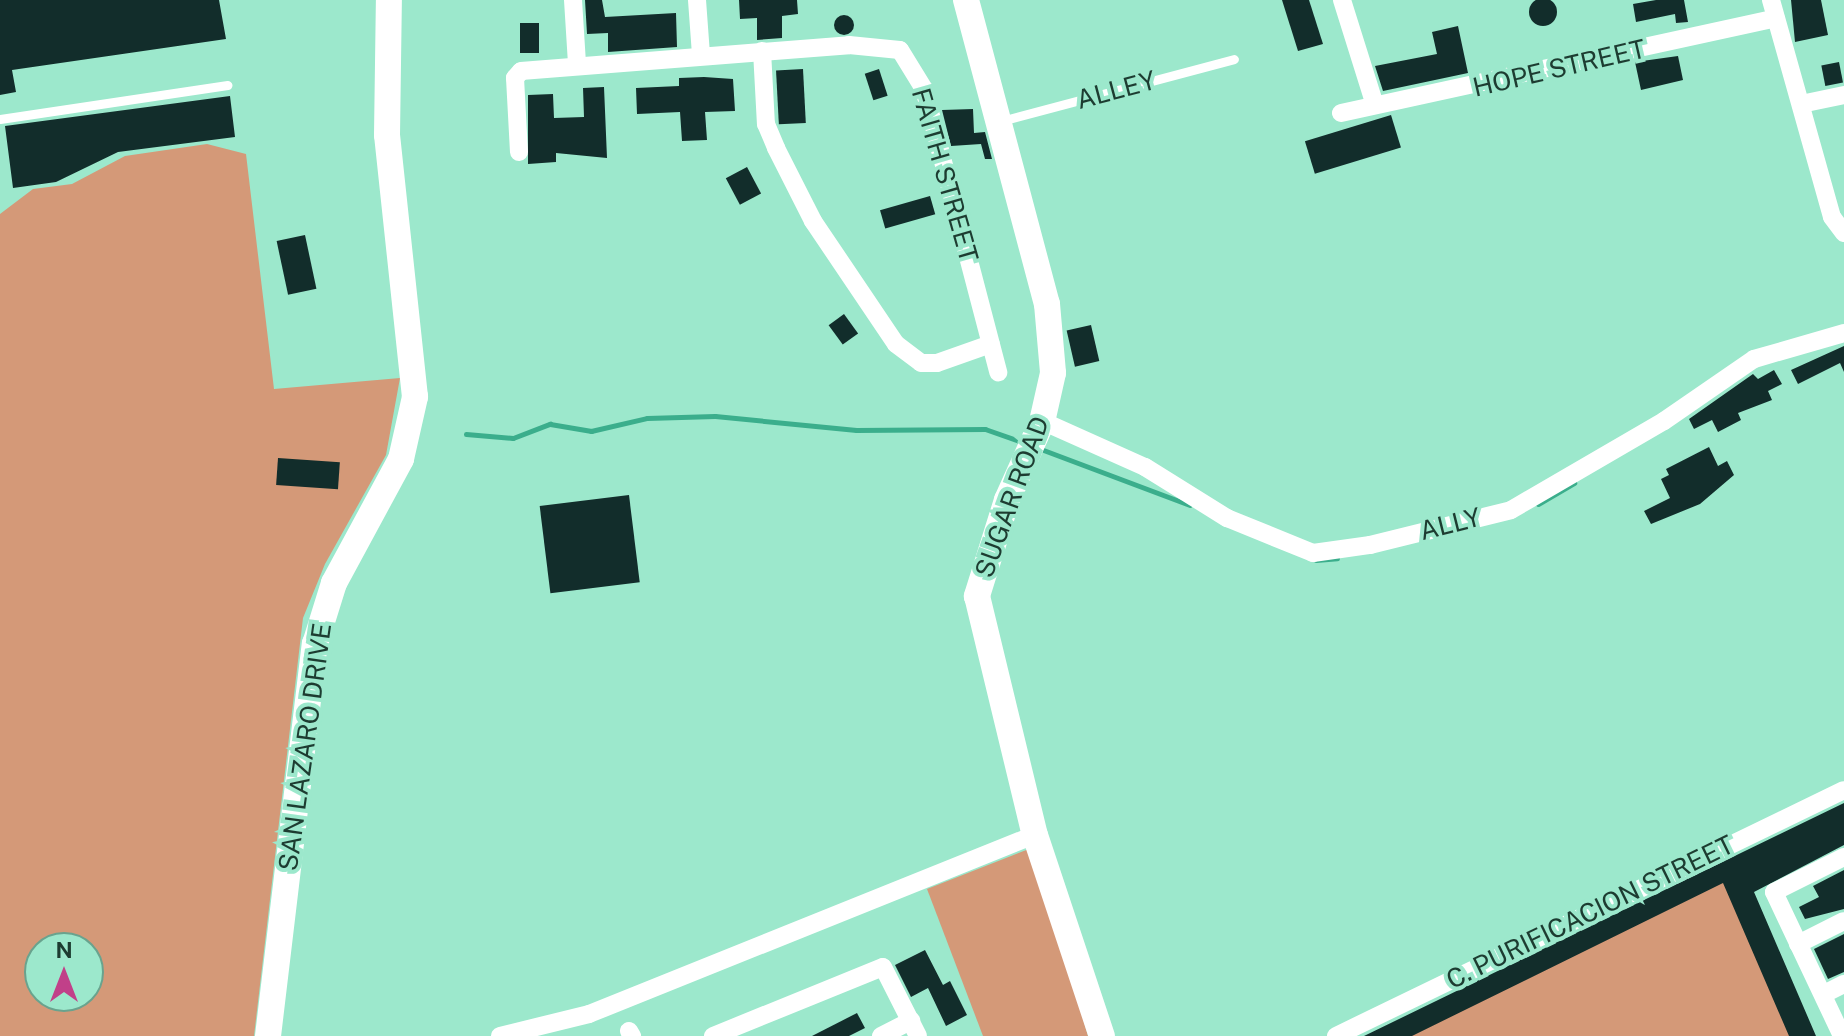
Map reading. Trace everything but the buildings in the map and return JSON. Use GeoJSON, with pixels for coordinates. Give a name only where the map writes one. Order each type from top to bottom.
{"type":"FeatureCollection","features":[{"type":"Feature","properties":{"kind":"main road","name":"SAN LAZARO DRIVE"},"geometry":{"type":"LineString","coordinates":[[268,1036],[315,644],[334,583],[401,459],[415,397],[387,135],[389,0]]}},
{"type":"Feature","properties":{"kind":"main road","name":"SUGAR ROAD"},"geometry":{"type":"LineString","coordinates":[[966,0],[1053,338],[1053,373],[1042,422],[1019,472],[977,596],[1035,835],[1102,1036]]}},
{"type":"Feature","properties":{"kind":"street"},"geometry":{"type":"LineString","coordinates":[[573,0],[577,63]]}},
{"type":"Feature","properties":{"kind":"street"},"geometry":{"type":"LineString","coordinates":[[697,0],[701,55]]}},
{"type":"Feature","properties":{"kind":"street"},"geometry":{"type":"LineString","coordinates":[[1342,0],[1375,105]]}},
{"type":"Feature","properties":{"kind":"street"},"geometry":{"type":"LineString","coordinates":[[1774,9],[1832,217],[1844,233]]}},
{"type":"Feature","properties":{"kind":"street","name":"HOPE STREET"},"geometry":{"type":"LineString","coordinates":[[1341,113],[1774,9]]}},
{"type":"Feature","properties":{"kind":"street","name":"FAITH STREET"},"geometry":{"type":"LineString","coordinates":[[519,152],[515,78],[521,71],[577,63],[849,45],[900,50],[924,89],[998,372]]}},
{"type":"Feature","properties":{"kind":"street"},"geometry":{"type":"LineString","coordinates":[[762,51],[766,124],[776,148],[813,221],[896,344],[921,363],[937,363],[991,344]]}},
{"type":"Feature","properties":{"kind":"street"},"geometry":{"type":"LineString","coordinates":[[1801,104],[1844,95]]}},
{"type":"Feature","properties":{"kind":"street","name":"ALLY"},"geometry":{"type":"LineString","coordinates":[[1042,422],[1145,467],[1227,518],[1313,553],[1370,545],[1511,510],[1664,421],[1754,359],[1844,333]]}},
{"type":"Feature","properties":{"kind":"street","name":"C. PURIFICACION STREET"},"geometry":{"type":"LineString","coordinates":[[1336,1036],[1844,790]]}},
{"type":"Feature","properties":{"kind":"street"},"geometry":{"type":"LineString","coordinates":[[500,1036],[589,1014],[1035,835]]}},
{"type":"Feature","properties":{"kind":"street"},"geometry":{"type":"LineString","coordinates":[[1842,1036],[1774,892],[1844,857]]}},
{"type":"Feature","properties":{"kind":"street"},"geometry":{"type":"LineString","coordinates":[[1798,944],[1844,921]]}},
{"type":"Feature","properties":{"kind":"street"},"geometry":{"type":"LineString","coordinates":[[713,1036],[883,967],[915,1029],[881,1036]]}},
{"type":"Feature","properties":{"kind":"street"},"geometry":{"type":"LineString","coordinates":[[1824,994],[1844,984]]}},
{"type":"Feature","properties":{"kind":"lane","name":"ALLEY"},"geometry":{"type":"LineString","coordinates":[[998,122],[1234,59]]}},
{"type":"Feature","properties":{"kind":"lane"},"geometry":{"type":"LineString","coordinates":[[0,119],[227,85]]}},
{"type":"Feature","properties":{"kind":"shaded area"},"geometry":{"type":"Polygon","coordinates":[[[207,144],[246,154],[274,389],[400,378],[386,455],[325,564],[303,618],[254,1036],[0,1036],[0,214],[33,189],[72,184],[125,156],[207,144]]]}},
{"type":"Feature","properties":{"kind":"shaded area"},"geometry":{"type":"Polygon","coordinates":[[[1034,847],[1088,1036],[983,1036],[927,889],[1034,847]]]}},
{"type":"Feature","properties":{"kind":"shaded area"},"geometry":{"type":"Polygon","coordinates":[[[1737,875],[1805,1036],[1397,1036],[1737,875]]]}},
{"type":"Feature","properties":{"kind":"waterway"},"geometry":{"type":"LineString","coordinates":[[466,434],[513,438],[550,424],[591,431],[647,418],[715,416],[856,430],[985,429],[1025,443]]}},
{"type":"Feature","properties":{"kind":"waterway"},"geometry":{"type":"LineString","coordinates":[[1038,448],[1190,505]]}},
{"type":"Feature","properties":{"kind":"waterway"},"geometry":{"type":"LineString","coordinates":[[1538,504],[1574,483]]}},
{"type":"Feature","properties":{"kind":"waterway"},"geometry":{"type":"LineString","coordinates":[[1316,560],[1337,558]]}}]}
